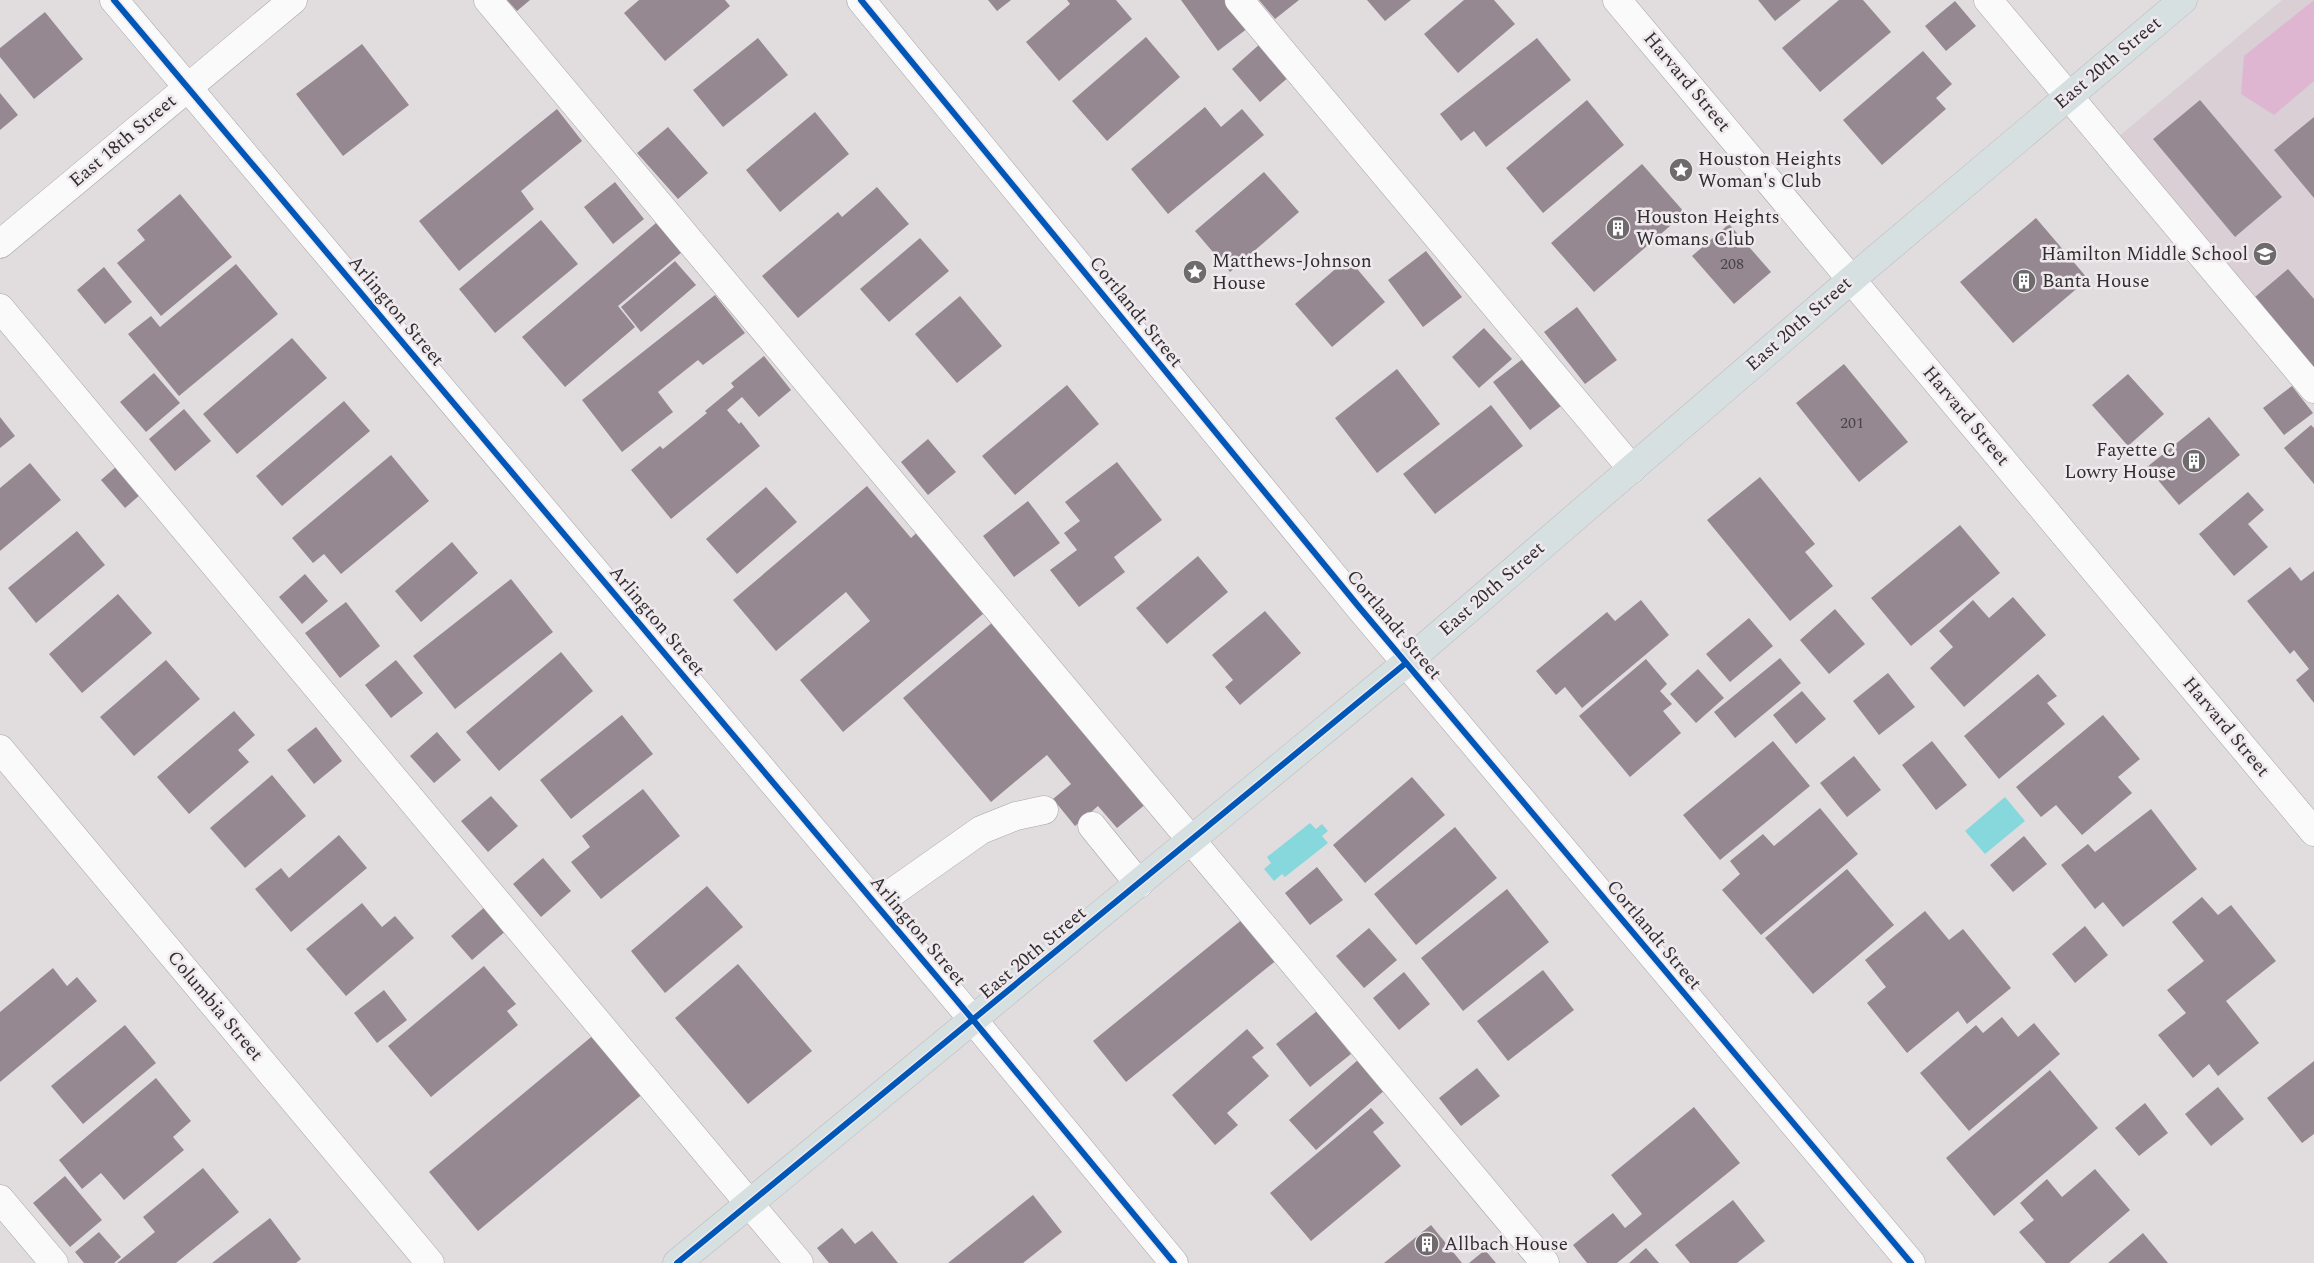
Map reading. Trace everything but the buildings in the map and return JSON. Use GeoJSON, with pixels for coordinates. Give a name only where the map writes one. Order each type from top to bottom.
{"type":"FeatureCollection","features":[{"type":"Feature","properties":{"kind":"main road","name":"East 20th Street"},"geometry":{"type":"LineString","coordinates":[[677,1263],[974,1021],[1406,663],[1852,279],[2183,0]]}},
{"type":"Feature","properties":{"kind":"street","name":"Arlington Street"},"geometry":{"type":"LineString","coordinates":[[114,0],[876,904],[1174,1263]]}},
{"type":"Feature","properties":{"kind":"street","name":"East 18th Street"},"geometry":{"type":"LineString","coordinates":[[0,244],[293,0]]}},
{"type":"Feature","properties":{"kind":"street"},"geometry":{"type":"LineString","coordinates":[[488,0],[1546,1263]]}},
{"type":"Feature","properties":{"kind":"street","name":"Cortlandt Street"},"geometry":{"type":"LineString","coordinates":[[861,0],[1406,663],[1911,1263]]}},
{"type":"Feature","properties":{"kind":"street"},"geometry":{"type":"LineString","coordinates":[[1239,0],[1632,469]]}},
{"type":"Feature","properties":{"kind":"street","name":"Harvard Street"},"geometry":{"type":"LineString","coordinates":[[1617,0],[2314,832]]}},
{"type":"Feature","properties":{"kind":"street"},"geometry":{"type":"LineString","coordinates":[[1988,0],[2314,389]]}},
{"type":"Feature","properties":{"kind":"street"},"geometry":{"type":"LineString","coordinates":[[0,308],[799,1263]]}},
{"type":"Feature","properties":{"kind":"street","name":"Columbia Street"},"geometry":{"type":"LineString","coordinates":[[0,749],[430,1263]]}},
{"type":"Feature","properties":{"kind":"street"},"geometry":{"type":"LineString","coordinates":[[876,904],[981,830],[1016,816],[1044,810]]}},
{"type":"Feature","properties":{"kind":"street"},"geometry":{"type":"LineString","coordinates":[[1092,826],[1139,884]]}},
{"type":"Feature","properties":{"kind":"street"},"geometry":{"type":"LineString","coordinates":[[0,1199],[54,1263]]}},
{"type":"Feature","properties":{"kind":"shaded area","name":"Hamilton Middle School"},"geometry":{"type":"Polygon","coordinates":[[[2282,0],[2314,0],[2314,372],[2118,137],[2282,0]]]}},
{"type":"Feature","properties":{"kind":"shaded area"},"geometry":{"type":"Polygon","coordinates":[[[2314,0],[2314,81],[2274,115],[2241,94],[2244,56],[2314,0]]]}},
{"type":"Feature","properties":{"kind":"water"},"geometry":{"type":"Polygon","coordinates":[[[2005,797],[2025,821],[1985,854],[1965,831],[2005,797]]]}},
{"type":"Feature","properties":{"kind":"water"},"geometry":{"type":"Polygon","coordinates":[[[1310,823],[1316,829],[1322,824],[1328,831],[1322,836],[1328,843],[1285,877],[1282,874],[1274,881],[1264,869],[1271,863],[1267,857],[1310,823]]]}},
{"type":"Feature","properties":{"kind":"cycle path"},"geometry":{"type":"LineString","coordinates":[[114,0],[974,1021],[1174,1263]]}},
{"type":"Feature","properties":{"kind":"cycle path"},"geometry":{"type":"LineString","coordinates":[[861,0],[1359,607],[1911,1263]]}},
{"type":"Feature","properties":{"kind":"cycle path"},"geometry":{"type":"LineString","coordinates":[[677,1263],[1406,663]]}},
{"type":"Feature","properties":{"kind":"place","name":"Houston Heights Woman's Club"},"geometry":{"type":"Point","coordinates":[1681,170]}},
{"type":"Feature","properties":{"kind":"place","name":"Houston Heights Womans Club"},"geometry":{"type":"Point","coordinates":[1618,228]}},
{"type":"Feature","properties":{"kind":"place","name":"Hamilton Middle School"},"geometry":{"type":"Point","coordinates":[2265,254]}},
{"type":"Feature","properties":{"kind":"place","name":"Matthews-Johnson House"},"geometry":{"type":"Point","coordinates":[1195,272]}},
{"type":"Feature","properties":{"kind":"place","name":"Banta House"},"geometry":{"type":"Point","coordinates":[2024,281]}},
{"type":"Feature","properties":{"kind":"place","name":"Fayette C Lowry House"},"geometry":{"type":"Point","coordinates":[2194,461]}},
{"type":"Feature","properties":{"kind":"place","name":"Allbach House"},"geometry":{"type":"Point","coordinates":[1427,1244]}}]}
